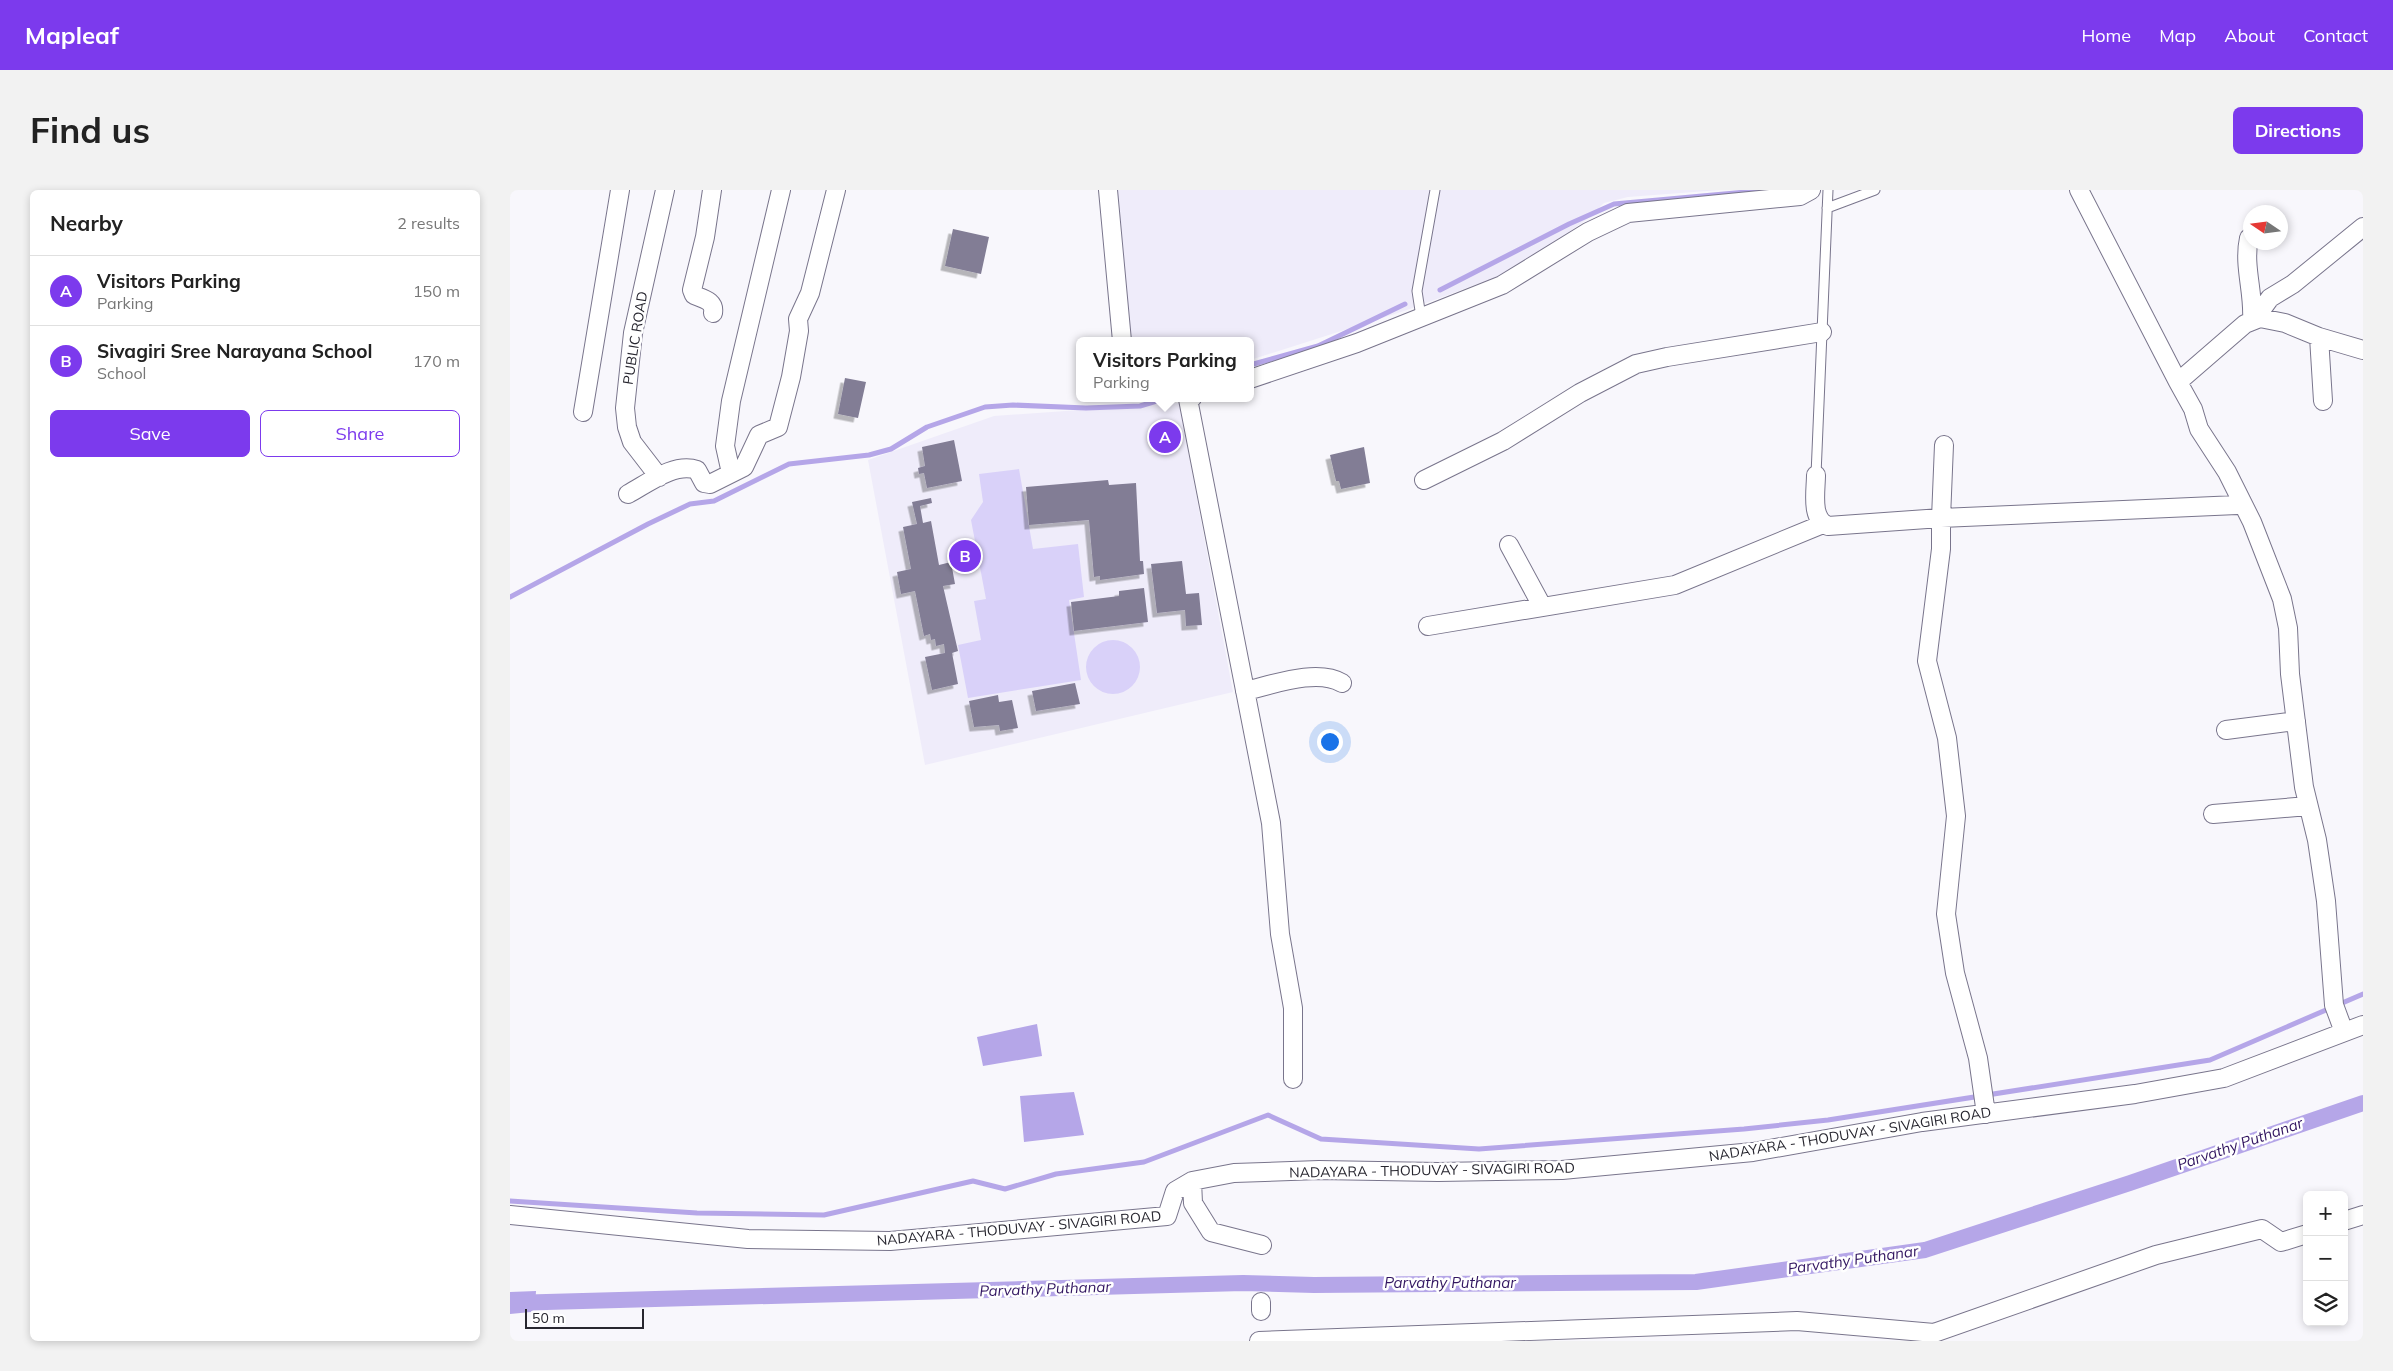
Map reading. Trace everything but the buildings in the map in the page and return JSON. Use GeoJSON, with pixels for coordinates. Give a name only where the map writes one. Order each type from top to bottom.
{"type":"FeatureCollection","features":[{"type":"Feature","properties":{"kind":"street"},"geometry":{"type":"LineString","coordinates":[[583,412],[620,190]]}},
{"type":"Feature","properties":{"kind":"street","name":"PUBLIC ROAD"},"geometry":{"type":"LineString","coordinates":[[659,477],[632,442],[626,427],[625,408],[634,333],[665,190]]}},
{"type":"Feature","properties":{"kind":"street"},"geometry":{"type":"LineString","coordinates":[[712,190],[705,237],[692,291],[695,295],[710,302],[713,313]]}},
{"type":"Feature","properties":{"kind":"street"},"geometry":{"type":"LineString","coordinates":[[731,474],[725,446],[730,401],[782,190]]}},
{"type":"Feature","properties":{"kind":"street"},"geometry":{"type":"LineString","coordinates":[[628,494],[675,470],[693,469],[698,472],[704,483],[708,485],[745,466],[758,435],[774,430],[780,424],[799,331],[797,321],[810,293],[836,190]]}},
{"type":"Feature","properties":{"kind":"street"},"geometry":{"type":"LineString","coordinates":[[1108,190],[1122,337]]}},
{"type":"Feature","properties":{"kind":"street"},"geometry":{"type":"LineString","coordinates":[[1254,378],[1357,343],[1502,285],[1588,232],[1628,213],[1800,196],[1811,190]]}},
{"type":"Feature","properties":{"kind":"street"},"geometry":{"type":"LineString","coordinates":[[2078,190],[2193,409],[2199,429],[2227,472],[2252,522],[2269,561],[2282,599],[2288,628],[2290,674],[2304,787],[2316,840],[2326,901],[2334,1005],[2344,1032]]}},
{"type":"Feature","properties":{"kind":"street"},"geometry":{"type":"LineString","coordinates":[[2253,320],[2270,298],[2293,284],[2363,227]]}},
{"type":"Feature","properties":{"kind":"street"},"geometry":{"type":"LineString","coordinates":[[2247,250],[2246,258],[2253,320]]}},
{"type":"Feature","properties":{"kind":"street"},"geometry":{"type":"LineString","coordinates":[[2178,382],[2245,324],[2260,318],[2285,323],[2319,337],[2363,350]]}},
{"type":"Feature","properties":{"kind":"street"},"geometry":{"type":"LineString","coordinates":[[1424,480],[1503,441],[1580,393],[1636,364],[1667,357],[1822,332]]}},
{"type":"Feature","properties":{"kind":"street"},"geometry":{"type":"LineString","coordinates":[[2319,337],[2323,401]]}},
{"type":"Feature","properties":{"kind":"street"},"geometry":{"type":"LineString","coordinates":[[1189,402],[1271,823],[1280,934],[1293,1008],[1293,1079]]}},
{"type":"Feature","properties":{"kind":"street"},"geometry":{"type":"LineString","coordinates":[[1944,445],[1941,549],[1927,661],[1947,738],[1956,816],[1946,914],[1955,973],[1978,1058],[1986,1114]]}},
{"type":"Feature","properties":{"kind":"street"},"geometry":{"type":"LineString","coordinates":[[1816,475],[1817,515],[1823,524]]}},
{"type":"Feature","properties":{"kind":"street"},"geometry":{"type":"LineString","coordinates":[[1428,626],[1674,585],[1823,524],[1838,526],[1941,518],[2237,505]]}},
{"type":"Feature","properties":{"kind":"street"},"geometry":{"type":"LineString","coordinates":[[1509,546],[1542,606]]}},
{"type":"Feature","properties":{"kind":"street"},"geometry":{"type":"LineString","coordinates":[[1245,691],[1315,676],[1329,676],[1342,683]]}},
{"type":"Feature","properties":{"kind":"street"},"geometry":{"type":"LineString","coordinates":[[2226,730],[2296,721]]}},
{"type":"Feature","properties":{"kind":"street"},"geometry":{"type":"LineString","coordinates":[[2213,814],[2308,806]]}},
{"type":"Feature","properties":{"kind":"street","name":"NADAYARA - THODUVAY - SIVAGIRI ROAD"},"geometry":{"type":"LineString","coordinates":[[510,1216],[748,1239],[890,1241],[1167,1216],[1175,1191],[1192,1181],[1234,1173],[1319,1170],[1438,1172],[1562,1170],[1753,1152],[1922,1122],[2135,1094],[2224,1078],[2363,1026]]}},
{"type":"Feature","properties":{"kind":"street"},"geometry":{"type":"LineString","coordinates":[[1192,1181],[1193,1203],[1211,1232],[1262,1245]]}},
{"type":"Feature","properties":{"kind":"street"},"geometry":{"type":"LineString","coordinates":[[2348,1220],[2363,1215]]}},
{"type":"Feature","properties":{"kind":"street"},"geometry":{"type":"LineString","coordinates":[[1259,1341],[1797,1322],[1934,1333],[2156,1255],[2262,1229],[2281,1242],[2303,1235]]}},
{"type":"Feature","properties":{"kind":"lane"},"geometry":{"type":"LineString","coordinates":[[1421,317],[1417,291],[1435,190]]}},
{"type":"Feature","properties":{"kind":"lane"},"geometry":{"type":"LineString","coordinates":[[1816,475],[1828,190]]}},
{"type":"Feature","properties":{"kind":"lane"},"geometry":{"type":"LineString","coordinates":[[1827,208],[1875,190]]}},
{"type":"Feature","properties":{"kind":"shaded area"},"geometry":{"type":"Polygon","coordinates":[[[1115,190],[1720,190],[1628,197],[1604,203],[1586,220],[1513,271],[1407,310],[1254,359],[1254,337],[1130,337],[1115,190]]]}},
{"type":"Feature","properties":{"kind":"shaded area"},"geometry":{"type":"Polygon","coordinates":[[[1179,403],[1233,692],[925,765],[868,460],[994,416],[1179,403]]]}},
{"type":"Feature","properties":{"kind":"shaded area"},"geometry":{"type":"Polygon","coordinates":[[[1019,469],[1033,549],[1078,544],[1084,597],[1069,600],[1081,680],[968,698],[958,645],[981,640],[974,601],[986,599],[971,520],[983,502],[979,474],[1019,469]]]}},
{"type":"Feature","properties":{"kind":"shaded area"},"geometry":{"type":"Polygon","coordinates":[[[1108,640],[1118,640],[1128,644],[1136,652],[1140,667],[1136,682],[1128,690],[1118,694],[1108,694],[1098,690],[1090,682],[1086,672],[1086,662],[1090,652],[1098,644],[1108,640]]]}},
{"type":"Feature","properties":{"kind":"shaded area"},"geometry":{"type":"Polygon","coordinates":[[[1037,1024],[1042,1056],[983,1066],[977,1037],[1037,1024]]]}},
{"type":"Feature","properties":{"kind":"shaded area"},"geometry":{"type":"Polygon","coordinates":[[[1074,1092],[1084,1135],[1024,1142],[1020,1096],[1074,1092]]]}},
{"type":"Feature","properties":{"kind":"shaded area"},"geometry":{"type":"Polygon","coordinates":[[[536,1291],[535,1308],[531,1312],[510,1314],[510,1292],[536,1291]]]}},
{"type":"Feature","properties":{"kind":"waterway"},"geometry":{"type":"LineString","coordinates":[[1440,290],[1569,224],[1614,204],[1768,190]]}},
{"type":"Feature","properties":{"kind":"waterway"},"geometry":{"type":"LineString","coordinates":[[1254,364],[1318,346],[1405,304]]}},
{"type":"Feature","properties":{"kind":"waterway"},"geometry":{"type":"LineString","coordinates":[[510,597],[648,524],[690,504],[714,501],[789,464],[869,455],[891,449],[927,427],[985,407],[1013,405],[1086,408],[1140,406],[1154,402]]}},
{"type":"Feature","properties":{"kind":"waterway"},"geometry":{"type":"LineString","coordinates":[[510,1201],[697,1213],[824,1215],[973,1181],[1005,1189],[1056,1174],[1144,1162],[1268,1115],[1321,1139],[1479,1149],[1744,1129],[1828,1120],[2210,1060],[2363,994]]}},
{"type":"Feature","properties":{"kind":"waterway","name":"Parvathy Puthanar"},"geometry":{"type":"LineString","coordinates":[[510,1303],[1243,1283],[1314,1285],[1696,1282],[1925,1250],[2130,1183],[2363,1103]]}},
{"type":"Feature","properties":{"kind":"place","name":"Visitors Parking"},"geometry":{"type":"Point","coordinates":[1165,437]}},
{"type":"Feature","properties":{"kind":"place","name":"Sivagiri Sree Narayana School"},"geometry":{"type":"Point","coordinates":[965,556]}}]}
